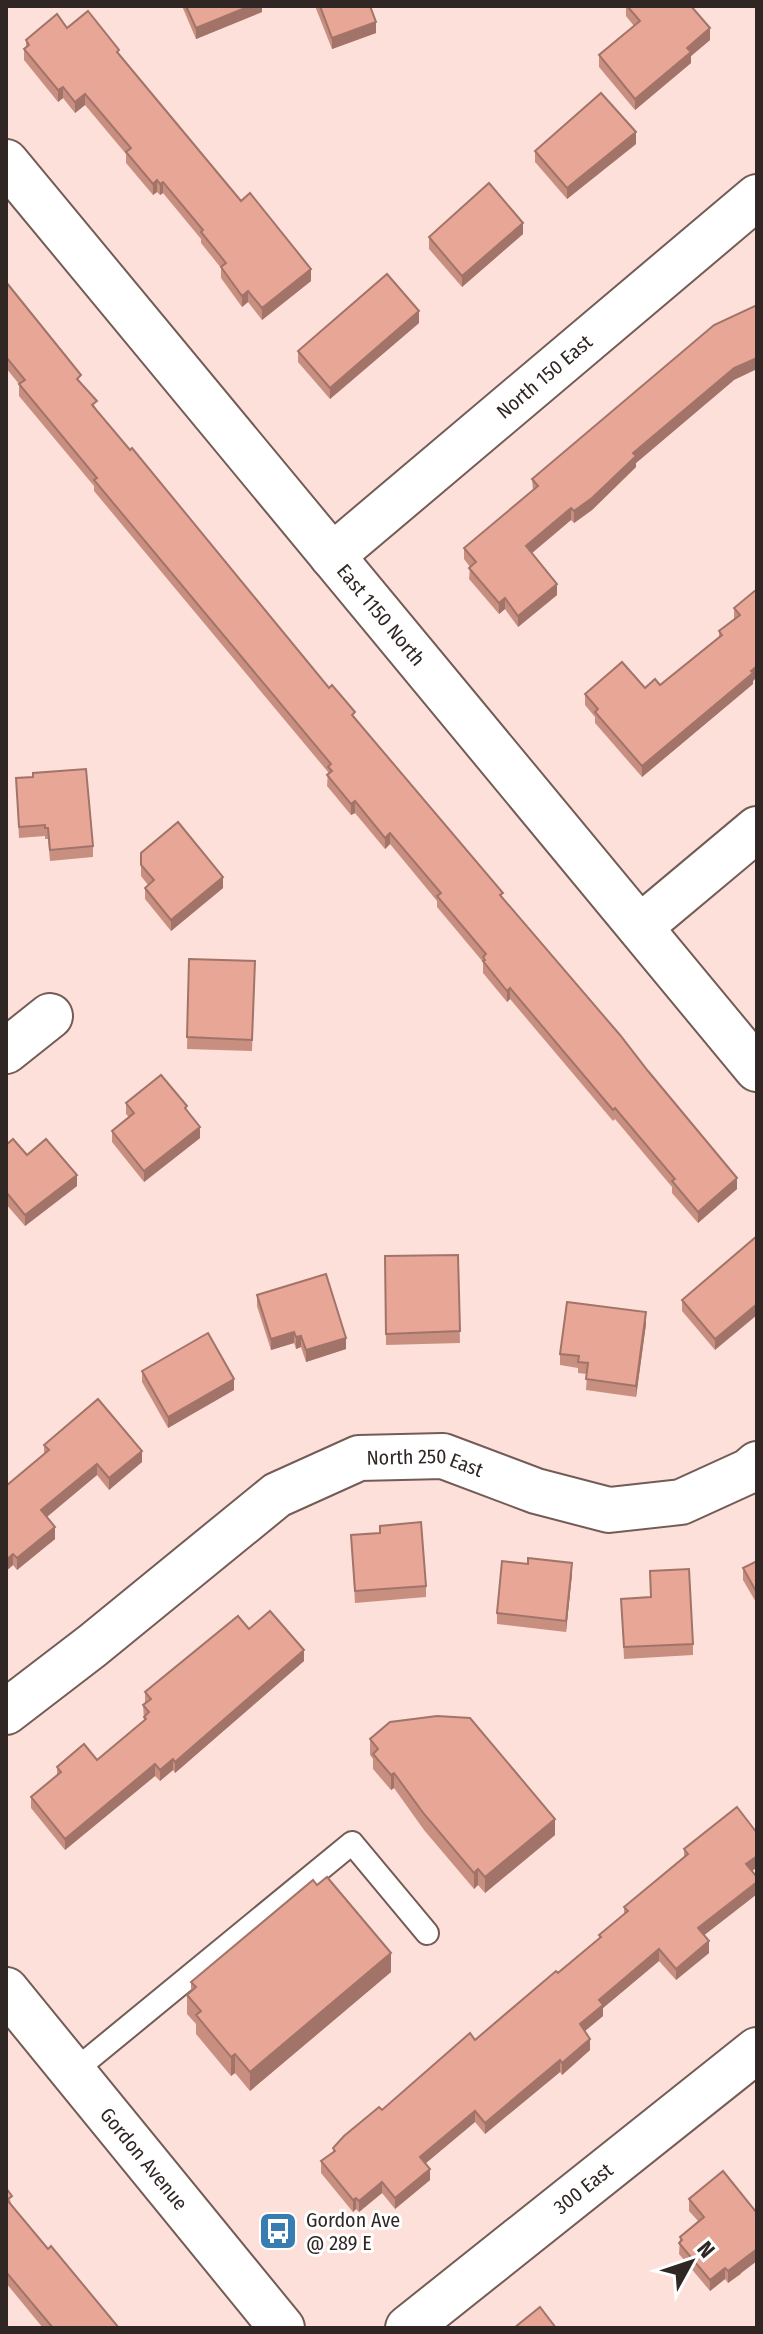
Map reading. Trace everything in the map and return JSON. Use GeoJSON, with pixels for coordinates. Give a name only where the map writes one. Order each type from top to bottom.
{"type":"FeatureCollection","features":[{"type":"Feature","properties":{"kind":"street","name":"East 1150 North"},"geometry":{"type":"LineString","coordinates":[[6,162],[757,1069]]}},
{"type":"Feature","properties":{"kind":"street","name":"North 150 East"},"geometry":{"type":"LineString","coordinates":[[332,556],[757,197]]}},
{"type":"Feature","properties":{"kind":"street"},"geometry":{"type":"LineString","coordinates":[[640,927],[757,829]]}},
{"type":"Feature","properties":{"kind":"street"},"geometry":{"type":"LineString","coordinates":[[6,1051],[50,1016]]}},
{"type":"Feature","properties":{"kind":"street","name":"North 250 East"},"geometry":{"type":"LineString","coordinates":[[6,1712],[277,1495],[359,1458],[443,1456],[536,1491],[609,1510],[681,1502],[749,1471],[757,1464]]}},
{"type":"Feature","properties":{"kind":"street","name":"Gordon Avenue"},"geometry":{"type":"LineString","coordinates":[[6,1990],[282,2328]]}},
{"type":"Feature","properties":{"kind":"street","name":"300 East"},"geometry":{"type":"LineString","coordinates":[[408,2328],[757,2050]]}},
{"type":"Feature","properties":{"kind":"lane"},"geometry":{"type":"LineString","coordinates":[[73,2072],[352,1843],[427,1933]]}},
{"type":"Feature","properties":{"kind":"building"},"geometry":{"type":"Polygon","coordinates":[[[186,6],[250,6],[196,28],[186,6]]]}},
{"type":"Feature","properties":{"kind":"building"},"geometry":{"type":"Polygon","coordinates":[[[320,6],[370,6],[376,22],[332,38],[320,6]]]}},
{"type":"Feature","properties":{"kind":"building"},"geometry":{"type":"Polygon","coordinates":[[[627,6],[691,6],[710,28],[687,48],[691,52],[635,99],[599,55],[640,21],[627,6]]]}},
{"type":"Feature","properties":{"kind":"building"},"geometry":{"type":"Polygon","coordinates":[[[88,11],[119,50],[117,52],[241,201],[250,193],[311,269],[262,308],[248,291],[242,296],[221,267],[226,263],[201,232],[203,230],[163,182],[160,184],[157,180],[153,184],[126,152],[131,148],[85,94],[75,102],[63,87],[58,90],[24,49],[29,45],[26,40],[57,14],[67,28],[88,11]]]}},
{"type":"Feature","properties":{"kind":"building"},"geometry":{"type":"Polygon","coordinates":[[[601,93],[636,132],[567,188],[535,151],[601,93]]]}},
{"type":"Feature","properties":{"kind":"building"},"geometry":{"type":"Polygon","coordinates":[[[489,183],[523,223],[462,276],[429,237],[489,183]]]}},
{"type":"Feature","properties":{"kind":"building"},"geometry":{"type":"Polygon","coordinates":[[[387,274],[419,311],[330,388],[298,351],[387,274]]]}},
{"type":"Feature","properties":{"kind":"building"},"geometry":{"type":"Polygon","coordinates":[[[6,282],[81,375],[77,379],[97,401],[92,405],[130,450],[132,448],[329,688],[332,685],[355,712],[352,715],[737,1178],[698,1212],[672,1181],[675,1179],[615,1108],[613,1110],[510,988],[507,991],[483,961],[486,954],[437,896],[441,893],[390,833],[385,838],[355,801],[351,804],[327,775],[332,771],[328,767],[331,764],[94,480],[97,478],[19,384],[25,380],[6,357],[6,282]]]}},
{"type":"Feature","properties":{"kind":"building"},"geometry":{"type":"Polygon","coordinates":[[[757,305],[757,358],[734,368],[633,453],[636,456],[592,498],[574,511],[571,508],[526,546],[557,584],[518,616],[505,598],[499,603],[469,568],[476,562],[464,548],[538,486],[532,479],[714,325],[757,305]]]}},
{"type":"Feature","properties":{"kind":"building"},"geometry":{"type":"Polygon","coordinates":[[[757,589],[757,666],[751,671],[753,673],[642,766],[595,712],[598,709],[585,694],[622,662],[645,688],[655,679],[660,685],[722,635],[719,631],[740,615],[734,608],[757,589]]]}},
{"type":"Feature","properties":{"kind":"building"},"geometry":{"type":"Polygon","coordinates":[[[86,769],[93,846],[50,850],[45,825],[19,827],[16,778],[33,777],[33,773],[86,769]]]}},
{"type":"Feature","properties":{"kind":"building"},"geometry":{"type":"Polygon","coordinates":[[[178,822],[223,877],[171,920],[145,888],[154,880],[141,865],[141,853],[178,822]]]}},
{"type":"Feature","properties":{"kind":"building"},"geometry":{"type":"Polygon","coordinates":[[[189,959],[255,961],[252,1040],[187,1037],[189,959]]]}},
{"type":"Feature","properties":{"kind":"building"},"geometry":{"type":"Polygon","coordinates":[[[161,1075],[200,1127],[144,1171],[112,1131],[134,1113],[126,1103],[161,1075]]]}},
{"type":"Feature","properties":{"kind":"building"},"geometry":{"type":"Polygon","coordinates":[[[13,1139],[27,1155],[46,1139],[77,1175],[25,1215],[6,1192],[6,1145],[13,1139]]]}},
{"type":"Feature","properties":{"kind":"building"},"geometry":{"type":"Polygon","coordinates":[[[757,1236],[757,1304],[715,1339],[682,1300],[757,1236]]]}},
{"type":"Feature","properties":{"kind":"building"},"geometry":{"type":"Polygon","coordinates":[[[458,1255],[460,1331],[386,1334],[385,1256],[458,1255]]]}},
{"type":"Feature","properties":{"kind":"building"},"geometry":{"type":"Polygon","coordinates":[[[326,1274],[346,1338],[306,1350],[301,1336],[296,1337],[294,1332],[271,1339],[257,1295],[326,1274]]]}},
{"type":"Feature","properties":{"kind":"building"},"geometry":{"type":"Polygon","coordinates":[[[567,1302],[646,1312],[636,1386],[586,1379],[588,1363],[578,1362],[579,1356],[560,1354],[567,1302]]]}},
{"type":"Feature","properties":{"kind":"building"},"geometry":{"type":"Polygon","coordinates":[[[208,1333],[234,1379],[168,1417],[142,1371],[208,1333]]]}},
{"type":"Feature","properties":{"kind":"building"},"geometry":{"type":"Polygon","coordinates":[[[98,1399],[142,1451],[109,1478],[97,1464],[41,1510],[55,1527],[17,1558],[13,1554],[6,1560],[6,1486],[49,1450],[44,1445],[98,1399]]]}},
{"type":"Feature","properties":{"kind":"building"},"geometry":{"type":"Polygon","coordinates":[[[421,1522],[426,1586],[355,1591],[351,1535],[380,1533],[380,1526],[421,1522]]]}},
{"type":"Feature","properties":{"kind":"building"},"geometry":{"type":"Polygon","coordinates":[[[528,1558],[572,1563],[566,1621],[497,1613],[502,1561],[528,1564],[528,1558]]]}},
{"type":"Feature","properties":{"kind":"building"},"geometry":{"type":"Polygon","coordinates":[[[757,1561],[757,1593],[743,1568],[757,1561]]]}},
{"type":"Feature","properties":{"kind":"building"},"geometry":{"type":"Polygon","coordinates":[[[689,1569],[693,1644],[624,1647],[621,1599],[651,1597],[650,1571],[689,1569]]]}},
{"type":"Feature","properties":{"kind":"building"},"geometry":{"type":"Polygon","coordinates":[[[270,1611],[304,1650],[175,1762],[173,1759],[160,1770],[155,1764],[65,1839],[31,1797],[61,1772],[57,1767],[84,1744],[97,1760],[146,1719],[144,1717],[149,1712],[143,1705],[151,1699],[145,1692],[238,1616],[249,1629],[270,1611]]]}},
{"type":"Feature","properties":{"kind":"building"},"geometry":{"type":"Polygon","coordinates":[[[437,1716],[470,1718],[555,1819],[485,1877],[478,1869],[474,1873],[394,1773],[391,1775],[373,1754],[378,1749],[370,1739],[390,1722],[437,1716]]]}},
{"type":"Feature","properties":{"kind":"building"},"geometry":{"type":"Polygon","coordinates":[[[737,1807],[757,1833],[757,1856],[746,1864],[757,1877],[757,1882],[698,1928],[709,1941],[676,1969],[659,1949],[599,2000],[603,2005],[580,2024],[590,2039],[485,2123],[475,2111],[420,2157],[430,2169],[395,2198],[382,2182],[359,2201],[356,2198],[353,2200],[321,2161],[335,2151],[333,2148],[344,2136],[379,2107],[382,2110],[470,2033],[475,2040],[556,1971],[558,1973],[628,1911],[624,1907],[688,1854],[684,1849],[737,1807]]]}},
{"type":"Feature","properties":{"kind":"building"},"geometry":{"type":"Polygon","coordinates":[[[327,1877],[391,1953],[250,2072],[235,2054],[231,2057],[196,2015],[201,2011],[187,1995],[196,1987],[191,1982],[313,1880],[317,1885],[327,1877]]]}},
{"type":"Feature","properties":{"kind":"building"},"geometry":{"type":"Polygon","coordinates":[[[723,2171],[757,2213],[757,2249],[710,2280],[679,2243],[682,2240],[680,2237],[704,2217],[689,2199],[723,2171]]]}},
{"type":"Feature","properties":{"kind":"building"},"geometry":{"type":"Polygon","coordinates":[[[6,2188],[12,2196],[7,2200],[48,2249],[51,2246],[119,2328],[53,2328],[6,2272],[6,2188]]]}},
{"type":"Feature","properties":{"kind":"building"},"geometry":{"type":"Polygon","coordinates":[[[540,2307],[556,2328],[514,2328],[540,2307]]]}},
{"type":"Feature","properties":{"kind":"place","name":"Gordon Ave @ 289 E"},"geometry":{"type":"Point","coordinates":[278,2231]}}]}
